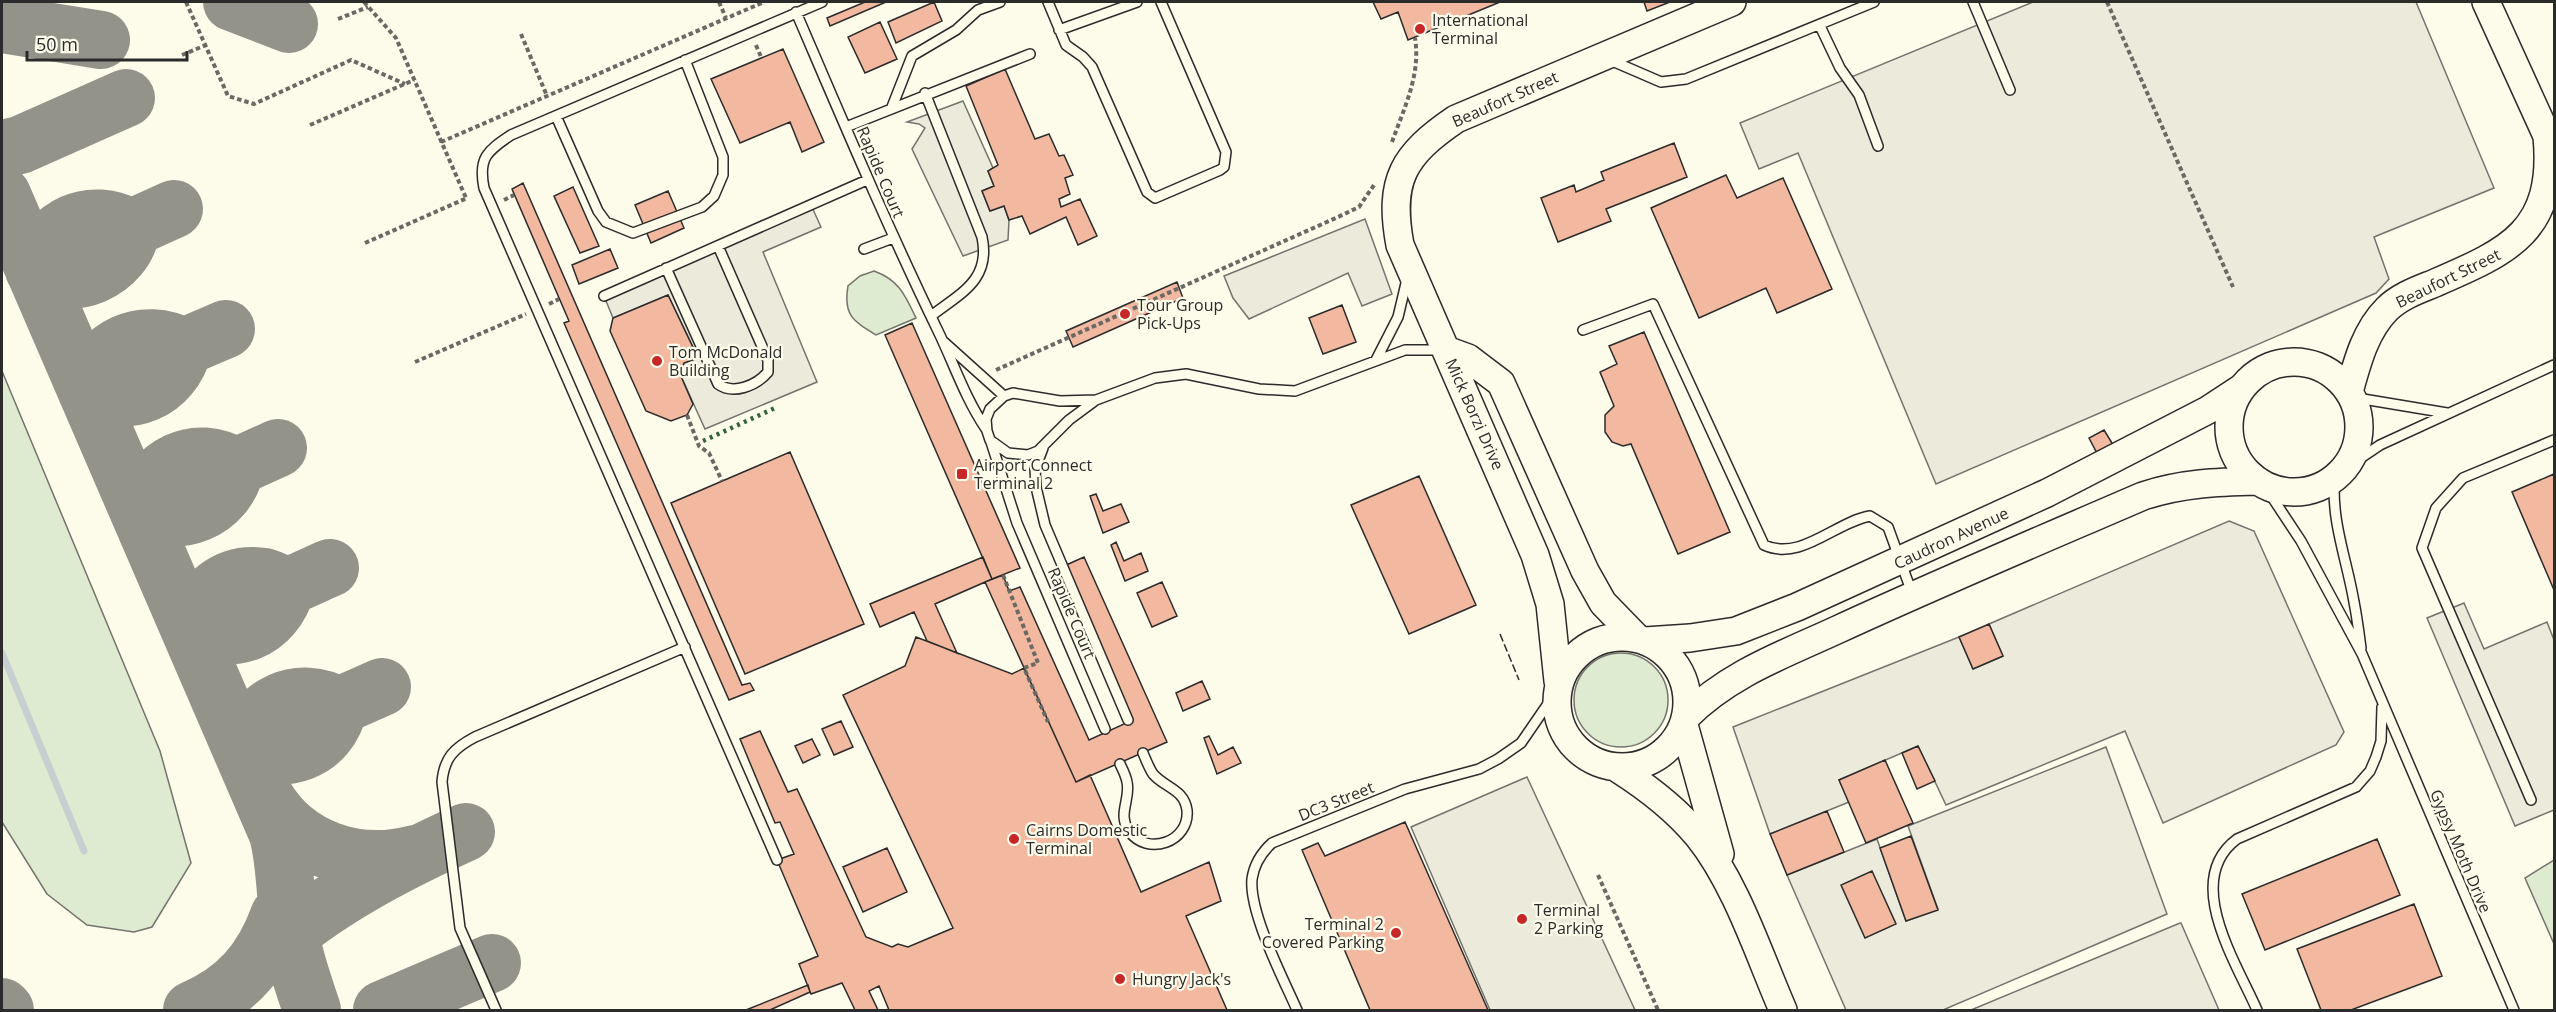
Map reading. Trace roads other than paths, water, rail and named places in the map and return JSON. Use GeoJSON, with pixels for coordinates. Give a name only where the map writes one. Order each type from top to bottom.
{"type":"FeatureCollection","features":[{"type":"Feature","properties":{"kind":"street","name":"Beaufort Street"},"geometry":{"type":"LineString","coordinates":[[1446,350],[1409,270],[1400,245],[1395,212],[1398,184],[1407,162],[1420,145],[1456,119],[1732,2]]}},
{"type":"Feature","properties":{"kind":"street","name":"Beaufort Street"},"geometry":{"type":"LineString","coordinates":[[2350,395],[2364,346],[2387,309],[2404,296],[2510,248],[2536,218],[2544,200],[2550,158],[2547,136],[2486,2]]}},
{"type":"Feature","properties":{"kind":"street","name":"Mick Borzi Drive"},"geometry":{"type":"LineString","coordinates":[[1446,350],[1468,358],[1501,383],[1585,571],[1603,603],[1641,640]]}},
{"type":"Feature","properties":{"kind":"street","name":"Mick Borzi Drive"},"geometry":{"type":"LineString","coordinates":[[1446,350],[1535,555],[1550,604],[1557,686]]}},
{"type":"Feature","properties":{"kind":"street"},"geometry":{"type":"LineString","coordinates":[[2297,362],[2318,366],[2336,377],[2350,395],[2357,411],[2359,432],[2354,452],[2339,473],[2327,483],[2307,491],[2285,492],[2261,483],[2246,472],[2233,453],[2228,431],[2230,409],[2240,389],[2256,374],[2276,364],[2297,362]]}},
{"type":"Feature","properties":{"kind":"street","name":"Caudron Avenue"},"geometry":{"type":"LineString","coordinates":[[1641,640],[1690,638],[1736,631],[1901,562],[2058,488],[2208,410],[2240,389]]}},
{"type":"Feature","properties":{"kind":"street"},"geometry":{"type":"LineString","coordinates":[[1730,890],[1685,721],[1686,686],[1680,671],[1659,648],[1641,640],[1617,637],[1598,641],[1581,651],[1567,665],[1557,686],[1556,710],[1561,727],[1570,743],[1583,756],[1599,764],[1617,768],[1638,766],[1658,757],[1673,743],[1685,721],[1706,697],[1738,676],[1912,595],[2171,486],[2261,483]]}},
{"type":"Feature","properties":{"kind":"street"},"geometry":{"type":"LineString","coordinates":[[1617,768],[1654,794],[1689,826],[1706,848],[1730,890],[1783,1011]]}},
{"type":"Feature","properties":{"kind":"lane"},"geometry":{"type":"LineString","coordinates":[[777,860],[481,174],[483,160],[489,150],[511,135],[822,2]]}},
{"type":"Feature","properties":{"kind":"lane"},"geometry":{"type":"LineString","coordinates":[[892,107],[912,56],[956,30],[973,13],[999,2]]}},
{"type":"Feature","properties":{"kind":"lane"},"geometry":{"type":"LineString","coordinates":[[1048,2],[1066,45],[1083,57],[1092,67],[1147,192],[1155,198],[1162,197],[1220,170],[1224,167],[1226,152],[1161,2]]}},
{"type":"Feature","properties":{"kind":"lane"},"geometry":{"type":"LineString","coordinates":[[1059,30],[1137,2]]}},
{"type":"Feature","properties":{"kind":"lane"},"geometry":{"type":"LineString","coordinates":[[1602,57],[1660,82],[1686,79],[1874,2]]}},
{"type":"Feature","properties":{"kind":"lane"},"geometry":{"type":"LineString","coordinates":[[1973,2],[2010,90]]}},
{"type":"Feature","properties":{"kind":"lane","name":"Rapide Court"},"geometry":{"type":"LineString","coordinates":[[796,12],[893,238],[943,341],[973,410],[989,436],[1017,523],[1105,729]]}},
{"type":"Feature","properties":{"kind":"lane"},"geometry":{"type":"LineString","coordinates":[[1820,26],[1840,68],[1859,95],[1878,146]]}},
{"type":"Feature","properties":{"kind":"lane"},"geometry":{"type":"LineString","coordinates":[[846,127],[925,93],[1030,54]]}},
{"type":"Feature","properties":{"kind":"lane"},"geometry":{"type":"LineString","coordinates":[[556,116],[598,211],[606,222],[633,232],[702,207],[719,187],[724,166],[685,60]]}},
{"type":"Feature","properties":{"kind":"lane"},"geometry":{"type":"LineString","coordinates":[[925,93],[982,237],[985,251],[984,264],[979,276],[931,316]]}},
{"type":"Feature","properties":{"kind":"lane"},"geometry":{"type":"LineString","coordinates":[[604,296],[867,180]]}},
{"type":"Feature","properties":{"kind":"lane"},"geometry":{"type":"LineString","coordinates":[[864,249],[893,238]]}},
{"type":"Feature","properties":{"kind":"lane"},"geometry":{"type":"LineString","coordinates":[[666,268],[718,384],[725,389],[735,390],[762,379],[768,372],[768,360],[718,246]]}},
{"type":"Feature","properties":{"kind":"lane"},"geometry":{"type":"LineString","coordinates":[[1376,360],[1398,316],[1409,270]]}},
{"type":"Feature","properties":{"kind":"lane"},"geometry":{"type":"LineString","coordinates":[[1584,330],[1653,304],[1764,544],[1774,549],[1790,549],[1846,526],[1858,518],[1870,516],[1888,527],[1912,595]]}},
{"type":"Feature","properties":{"kind":"lane","name":"Rapide Court"},"geometry":{"type":"LineString","coordinates":[[943,341],[1004,396]]}},
{"type":"Feature","properties":{"kind":"lane"},"geometry":{"type":"LineString","coordinates":[[1096,400],[1060,401],[1024,393],[1004,396],[990,409],[986,419],[989,436],[1008,453],[1018,456],[1038,451],[1096,400],[1144,381],[1186,374],[1259,389],[1295,391],[1405,350],[1446,350]]}},
{"type":"Feature","properties":{"kind":"lane"},"geometry":{"type":"LineString","coordinates":[[2339,473],[2379,445],[2554,365]]}},
{"type":"Feature","properties":{"kind":"lane"},"geometry":{"type":"LineString","coordinates":[[2350,395],[2447,412]]}},
{"type":"Feature","properties":{"kind":"lane"},"geometry":{"type":"LineString","coordinates":[[2531,800],[2422,548],[2436,508],[2463,478],[2554,440]]}},
{"type":"Feature","properties":{"kind":"lane","name":"Rapide Court"},"geometry":{"type":"LineString","coordinates":[[1046,443],[1035,469],[1042,516],[1128,720]]}},
{"type":"Feature","properties":{"kind":"lane","name":"Gypsy Moth Drive"},"geometry":{"type":"LineString","coordinates":[[2339,473],[2334,490],[2337,523],[2354,601],[2362,654]]}},
{"type":"Feature","properties":{"kind":"lane","name":"Gypsy Moth Drive"},"geometry":{"type":"LineString","coordinates":[[2261,483],[2301,541],[2362,654],[2514,1011]]}},
{"type":"Feature","properties":{"kind":"lane"},"geometry":{"type":"LineString","coordinates":[[496,1011],[460,928],[449,821],[442,782],[446,759],[462,744],[486,732],[685,647]]}},
{"type":"Feature","properties":{"kind":"lane","name":"DC3 Street"},"geometry":{"type":"LineString","coordinates":[[1297,1011],[1259,919],[1253,897],[1252,879],[1258,860],[1265,850],[1272,843],[1405,789],[1479,769],[1498,759],[1521,743],[1557,686]]}},
{"type":"Feature","properties":{"kind":"lane","name":"Gypsy Moth Drive"},"geometry":{"type":"LineString","coordinates":[[2257,1011],[2218,921],[2212,889],[2217,862],[2225,849],[2237,839],[2356,787],[2370,771],[2376,757],[2381,741],[2382,704]]}},
{"type":"Feature","properties":{"kind":"lane"},"geometry":{"type":"LineString","coordinates":[[1120,764],[1127,782],[1123,810],[1128,830],[1144,843],[1165,844],[1181,831],[1187,812],[1179,792],[1154,775],[1143,753]]}},
{"type":"Feature","properties":{"kind":"waterway"},"geometry":{"type":"LineString","coordinates":[[2,653],[84,851]]}},
{"type":"Feature","properties":{"kind":"place","name":"International Terminal"},"geometry":{"type":"Point","coordinates":[1420,29]}},
{"type":"Feature","properties":{"kind":"place","name":"Tour Group Pick-Ups"},"geometry":{"type":"Point","coordinates":[1125,314]}},
{"type":"Feature","properties":{"kind":"place","name":"Tom McDonald Building"},"geometry":{"type":"Point","coordinates":[657,361]}},
{"type":"Feature","properties":{"kind":"place","name":"Airport Connect Terminal 2"},"geometry":{"type":"Point","coordinates":[962,474]}},
{"type":"Feature","properties":{"kind":"place","name":"Cairns Domestic Terminal"},"geometry":{"type":"Point","coordinates":[1014,839]}},
{"type":"Feature","properties":{"kind":"place","name":"Terminal 2 Parking"},"geometry":{"type":"Point","coordinates":[1522,919]}},
{"type":"Feature","properties":{"kind":"place","name":"Terminal 2 Covered Parking"},"geometry":{"type":"Point","coordinates":[1396,933]}},
{"type":"Feature","properties":{"kind":"place","name":"Hungry Jack's"},"geometry":{"type":"Point","coordinates":[1120,979]}}]}
